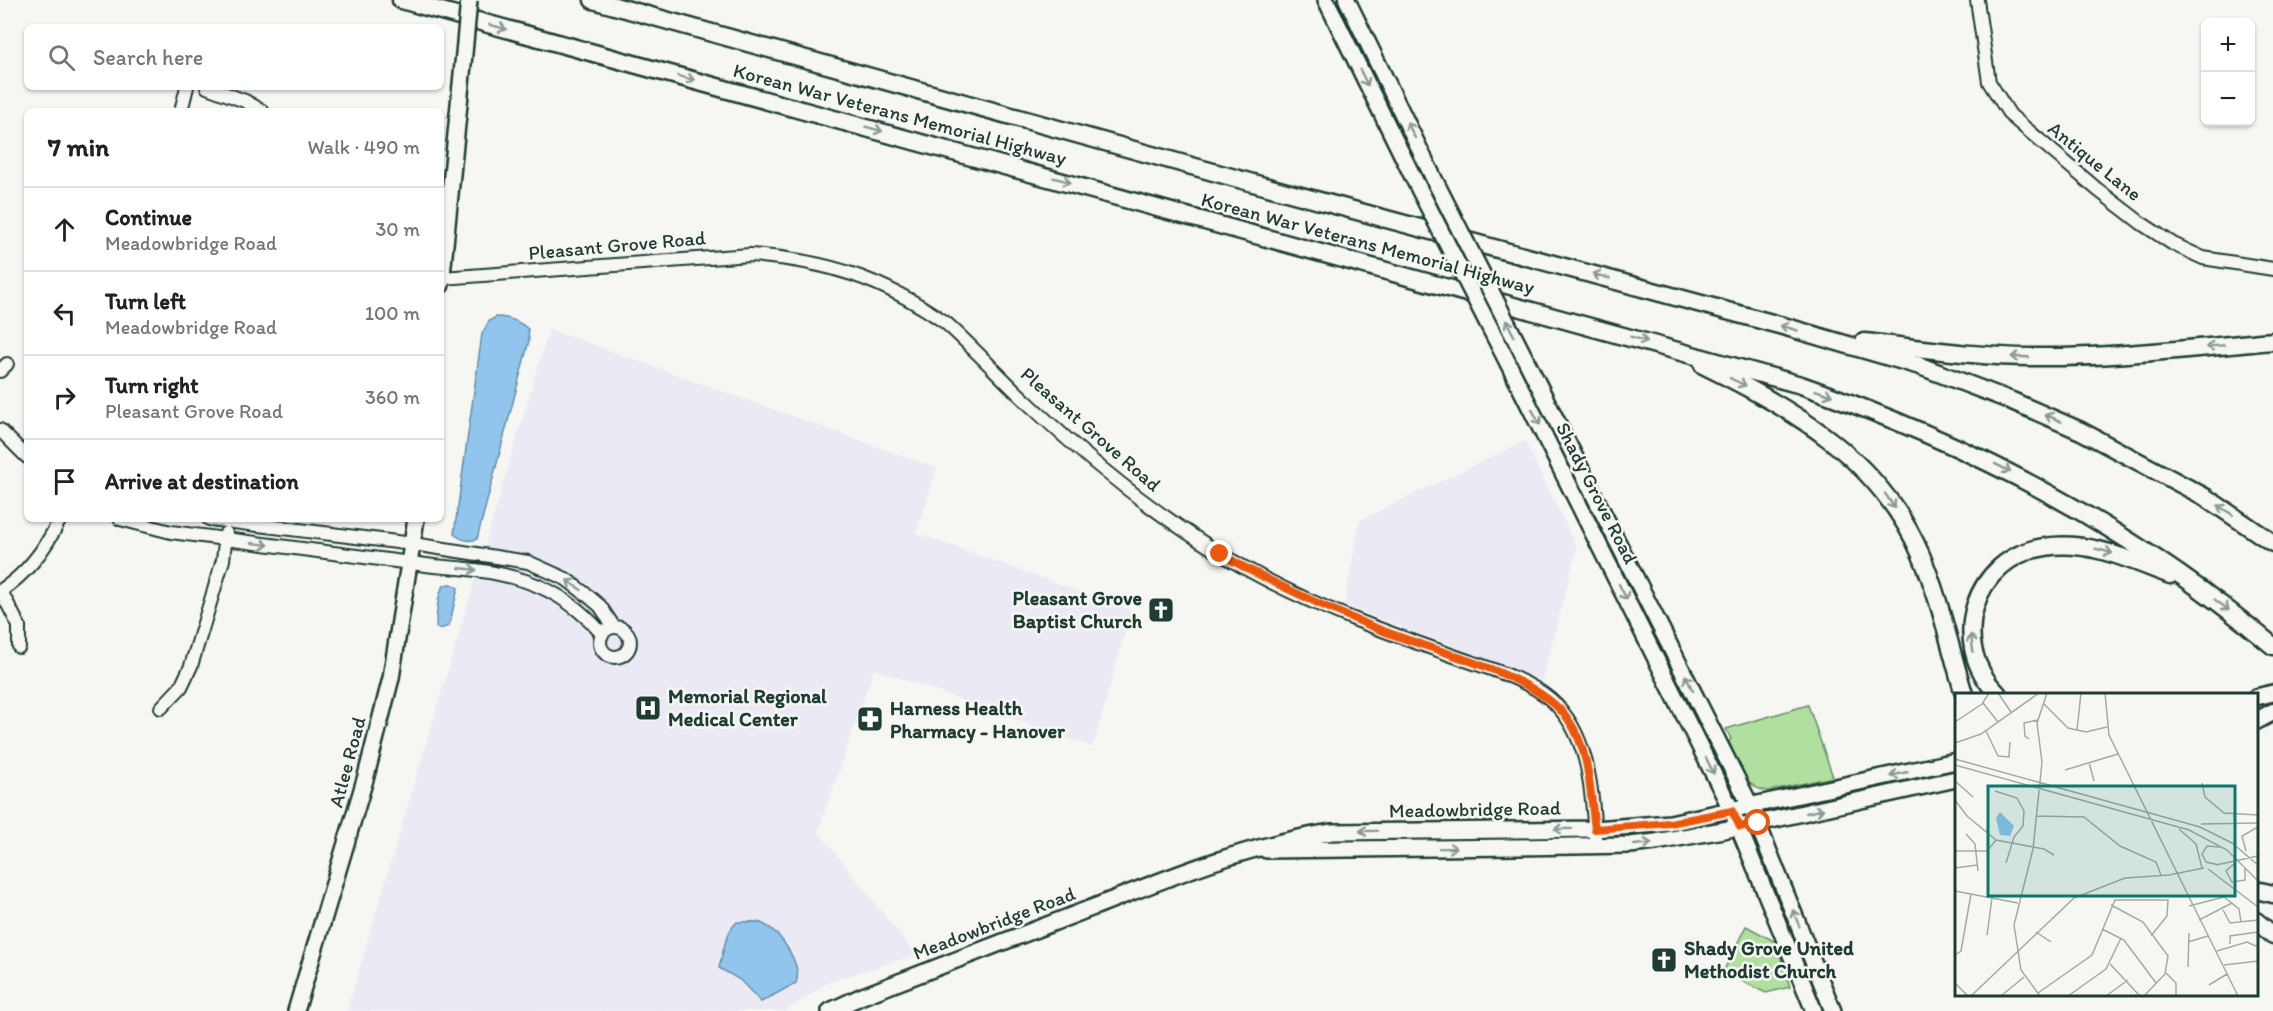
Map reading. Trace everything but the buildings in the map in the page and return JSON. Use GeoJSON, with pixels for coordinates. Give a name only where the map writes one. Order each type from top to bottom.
{"type":"FeatureCollection","features":[{"type":"Feature","properties":{"kind":"highway","name":"Korean War Veterans Memorial Highway"},"geometry":{"type":"LineString","coordinates":[[401,0],[1801,385],[1936,437],[2059,498],[2112,529],[2193,584],[2273,646]]}},
{"type":"Feature","properties":{"kind":"highway","name":"Korean War Veterans Memorial Highway"},"geometry":{"type":"LineString","coordinates":[[592,0],[1253,183],[1820,336],[1953,378],[2081,431],[2205,497],[2273,543]]}},
{"type":"Feature","properties":{"kind":"highway"},"geometry":{"type":"LineString","coordinates":[[1820,336],[1972,354],[2030,357],[2111,355],[2273,341]]}},
{"type":"Feature","properties":{"kind":"highway"},"geometry":{"type":"LineString","coordinates":[[1667,347],[1761,393],[1795,414],[1844,451],[1881,488],[1912,535],[1921,556],[1931,582],[1964,693]]}},
{"type":"Feature","properties":{"kind":"highway"},"geometry":{"type":"LineString","coordinates":[[1997,693],[1984,678],[1977,665],[1973,652],[1972,615],[1981,592],[1998,570],[2013,558],[2045,547],[2086,547],[2118,555],[2193,584]]}},
{"type":"Feature","properties":{"kind":"highway"},"geometry":{"type":"LineString","coordinates":[[2258,720],[2273,712]]}},
{"type":"Feature","properties":{"kind":"highway"},"geometry":{"type":"LineString","coordinates":[[2258,890],[2273,894]]}},
{"type":"Feature","properties":{"kind":"highway"},"geometry":{"type":"LineString","coordinates":[[2258,923],[2273,935]]}},
{"type":"Feature","properties":{"kind":"main road"},"geometry":{"type":"LineString","coordinates":[[444,258],[470,0]]}},
{"type":"Feature","properties":{"kind":"main road","name":"Shady Grove Road"},"geometry":{"type":"LineString","coordinates":[[1326,0],[1414,181],[1509,365],[1740,827],[1814,1011]]}},
{"type":"Feature","properties":{"kind":"main road","name":"Shady Grove Road"},"geometry":{"type":"LineString","coordinates":[[1347,0],[1436,183],[1751,807],[1833,1011]]}},
{"type":"Feature","properties":{"kind":"main road"},"geometry":{"type":"LineString","coordinates":[[1339,25],[1356,17]]}},
{"type":"Feature","properties":{"kind":"main road","name":"Atlee Road"},"geometry":{"type":"LineString","coordinates":[[296,1011],[366,776],[391,678],[416,522]]}},
{"type":"Feature","properties":{"kind":"main road"},"geometry":{"type":"LineString","coordinates":[[2258,697],[2273,693]]}},
{"type":"Feature","properties":{"kind":"main road"},"geometry":{"type":"LineString","coordinates":[[2258,715],[2273,712]]}},
{"type":"Feature","properties":{"kind":"main road","name":"Meadowbridge Road"},"geometry":{"type":"LineString","coordinates":[[830,1011],[860,997],[1165,879],[1242,851],[1296,837],[1332,832],[1595,829],[1670,823],[1955,761]]}},
{"type":"Feature","properties":{"kind":"main road","name":"Meadowbridge Road"},"geometry":{"type":"LineString","coordinates":[[1242,851],[1596,846],[1656,842],[1740,827],[1955,779]]}},
{"type":"Feature","properties":{"kind":"street","name":"Antique Lane"},"geometry":{"type":"LineString","coordinates":[[1977,0],[1989,82],[2010,115],[2098,190],[2173,244],[2203,258],[2273,269]]}},
{"type":"Feature","properties":{"kind":"street"},"geometry":{"type":"LineString","coordinates":[[182,108],[186,90]]}},
{"type":"Feature","properties":{"kind":"street"},"geometry":{"type":"LineString","coordinates":[[215,90],[257,108]]}},
{"type":"Feature","properties":{"kind":"street","name":"Pleasant Grove Road"},"geometry":{"type":"LineString","coordinates":[[444,278],[750,255],[784,257],[822,264],[880,284],[926,309],[946,323],[1070,442],[1157,512],[1215,551],[1303,597],[1379,629],[1526,684],[1550,699],[1569,720],[1582,747],[1596,846]]}},
{"type":"Feature","properties":{"kind":"street"},"geometry":{"type":"LineString","coordinates":[[0,430],[24,454]]}},
{"type":"Feature","properties":{"kind":"street"},"geometry":{"type":"LineString","coordinates":[[19,647],[19,626],[1,591],[14,582],[32,563],[58,522]]}},
{"type":"Feature","properties":{"kind":"street"},"geometry":{"type":"LineString","coordinates":[[132,522],[171,532],[491,572],[534,584],[560,596],[575,606],[602,634]]}},
{"type":"Feature","properties":{"kind":"street"},"geometry":{"type":"LineString","coordinates":[[161,708],[181,687],[191,666],[223,560],[228,522]]}},
{"type":"Feature","properties":{"kind":"street"},"geometry":{"type":"LineString","coordinates":[[243,522],[413,544],[528,562],[548,570],[600,606],[614,627],[624,630],[629,638],[629,648],[622,656],[613,657],[604,653],[600,644],[602,634],[614,627]]}},
{"type":"Feature","properties":{"kind":"shaded area","name":"Memorial Regional Medical Center"},"geometry":{"type":"Polygon","coordinates":[[[549,329],[937,468],[916,533],[1131,610],[1093,747],[874,669],[818,831],[916,955],[829,982],[786,1011],[347,1011],[549,329]]]}},
{"type":"Feature","properties":{"kind":"shaded area"},"geometry":{"type":"Polygon","coordinates":[[[1525,441],[1577,548],[1542,681],[1344,605],[1360,520],[1525,441]]]}},
{"type":"Feature","properties":{"kind":"green space"},"geometry":{"type":"Polygon","coordinates":[[[1808,705],[1833,777],[1768,791],[1753,785],[1742,773],[1726,729],[1808,705]]]}},
{"type":"Feature","properties":{"kind":"green space"},"geometry":{"type":"Polygon","coordinates":[[[1746,926],[1776,942],[1790,987],[1766,993],[1723,972],[1746,926]]]}},
{"type":"Feature","properties":{"kind":"water"},"geometry":{"type":"Polygon","coordinates":[[[496,317],[509,319],[525,326],[528,329],[529,341],[477,539],[468,540],[454,534],[482,334],[489,321],[496,317]]]}},
{"type":"Feature","properties":{"kind":"water"},"geometry":{"type":"Polygon","coordinates":[[[447,584],[458,588],[449,626],[440,629],[436,627],[441,590],[447,584]]]}},
{"type":"Feature","properties":{"kind":"water"},"geometry":{"type":"Polygon","coordinates":[[[737,922],[762,923],[778,935],[793,959],[797,976],[796,983],[761,1002],[740,980],[719,968],[727,937],[737,922]]]}},
{"type":"Feature","properties":{"kind":"place","name":"Pleasant Grove Baptist Church"},"geometry":{"type":"Point","coordinates":[1161,610]}},
{"type":"Feature","properties":{"kind":"place","name":"Memorial Regional Medical Center"},"geometry":{"type":"Point","coordinates":[648,708]}},
{"type":"Feature","properties":{"kind":"place","name":"Harness Health Pharmacy - Hanover"},"geometry":{"type":"Point","coordinates":[870,719]}},
{"type":"Feature","properties":{"kind":"place","name":"Shady Grove United Methodist Church"},"geometry":{"type":"Point","coordinates":[1664,960]}},
{"type":"Feature","properties":{"kind":"route"},"geometry":{"type":"LineString","coordinates":[[1220,554],[1303,597],[1379,629],[1526,684],[1550,699],[1569,720],[1582,747],[1595,829],[1670,823],[1732,811],[1740,827],[1758,823]]}}]}
